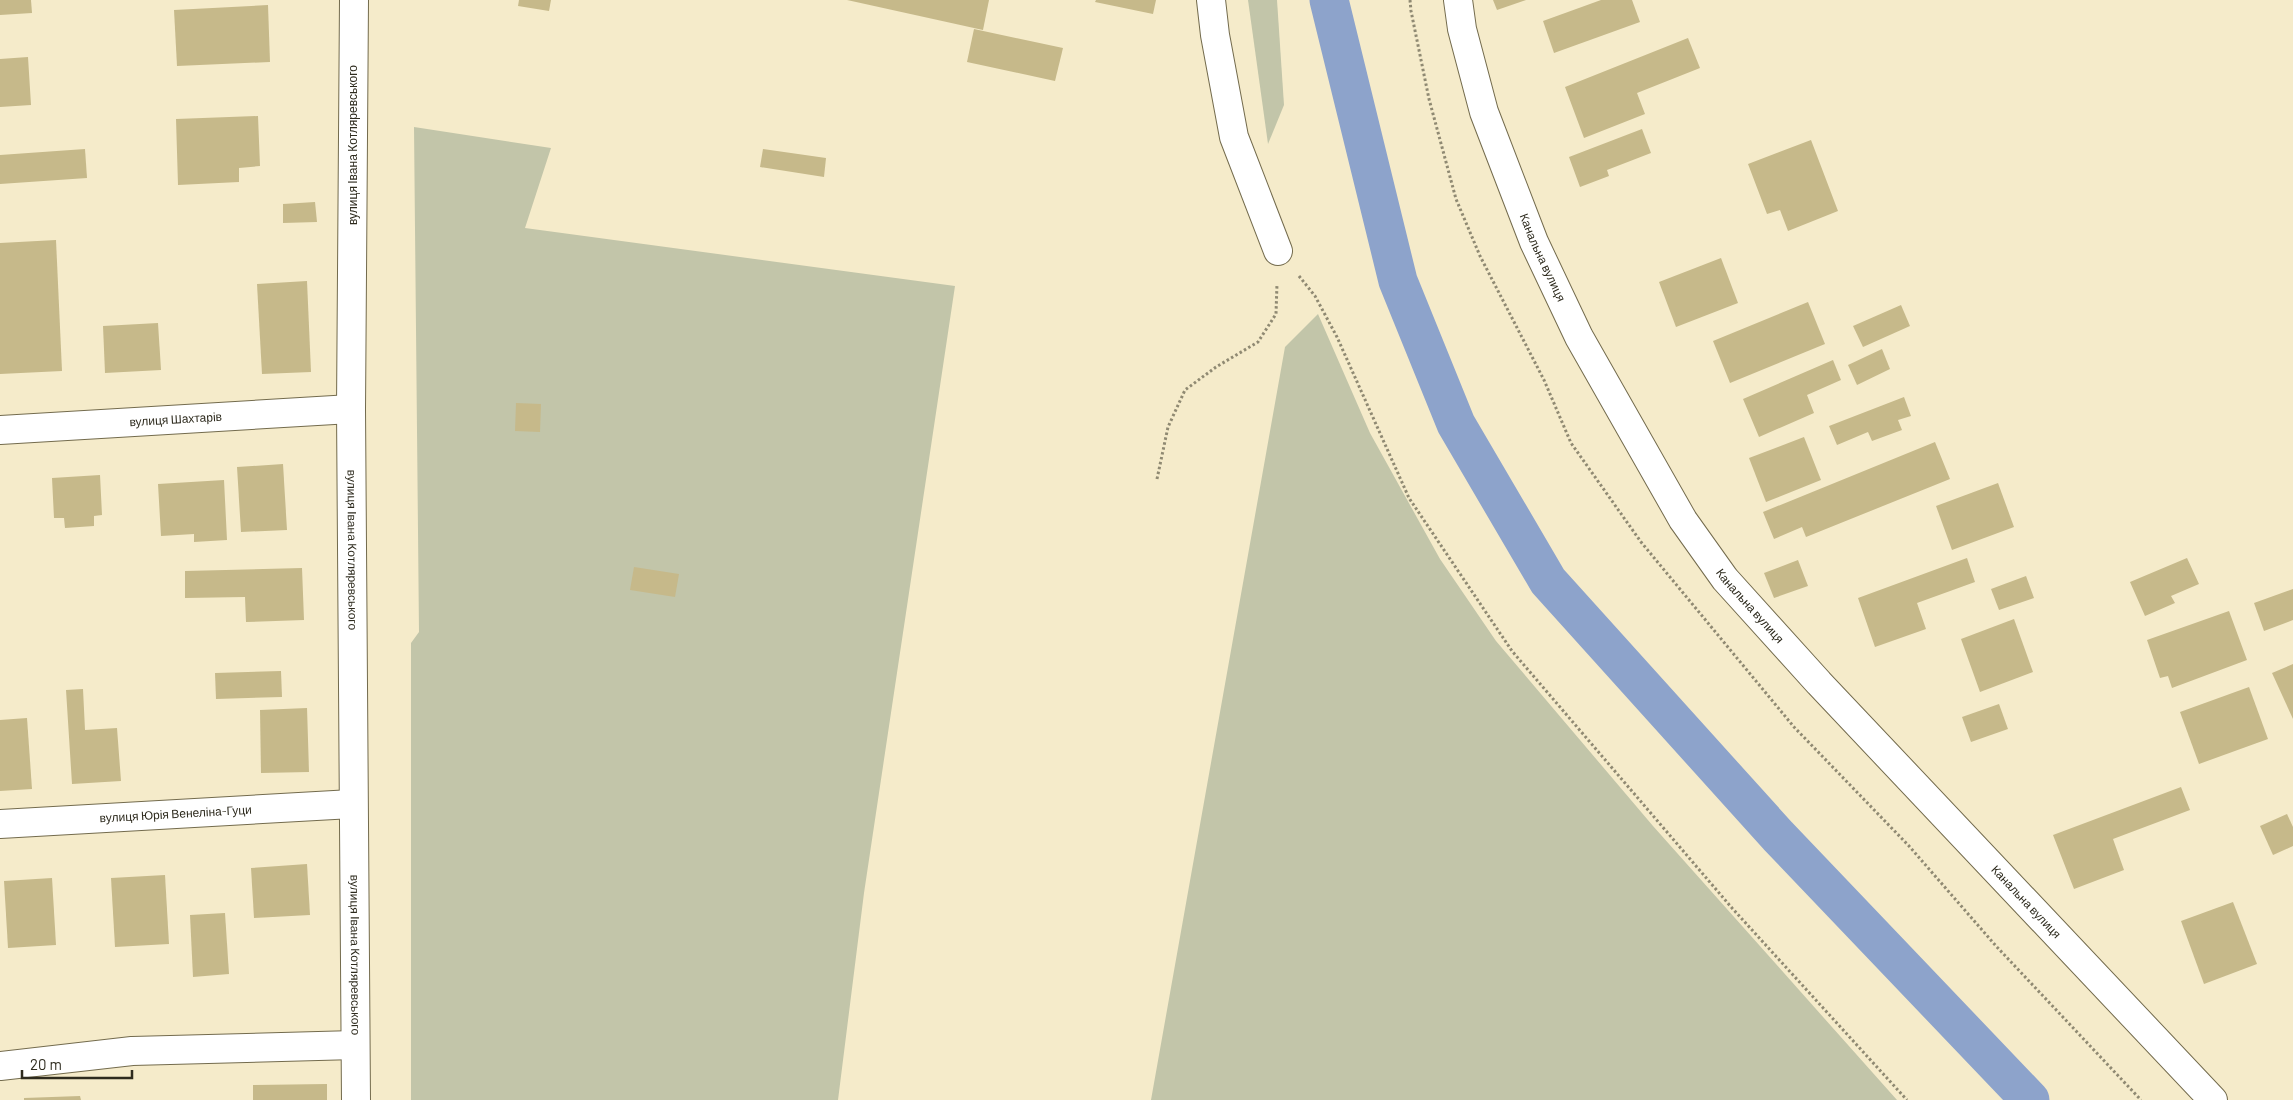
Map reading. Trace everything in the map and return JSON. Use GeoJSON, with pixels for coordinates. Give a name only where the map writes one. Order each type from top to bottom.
{"type":"FeatureCollection","features":[{"type":"Feature","properties":{"kind":"street","name":"вулиця Івана Котляревського"},"geometry":{"type":"LineString","coordinates":[[354,0],[351,409],[352,804],[356,1100]]}},
{"type":"Feature","properties":{"kind":"street"},"geometry":{"type":"LineString","coordinates":[[1211,0],[1215,35],[1234,137],[1278,250]]}},
{"type":"Feature","properties":{"kind":"street","name":"Канальна вулиця"},"geometry":{"type":"LineString","coordinates":[[1458,0],[1462,29],[1484,112],[1534,242],[1579,337],[1683,520],[1726,579],[1819,683],[2213,1100]]}},
{"type":"Feature","properties":{"kind":"street","name":"вулиця Шахтарів"},"geometry":{"type":"LineString","coordinates":[[0,430],[351,409]]}},
{"type":"Feature","properties":{"kind":"street","name":"вулиця Юрія Венеліна-Гуци"},"geometry":{"type":"LineString","coordinates":[[0,824],[352,804]]}},
{"type":"Feature","properties":{"kind":"street"},"geometry":{"type":"LineString","coordinates":[[0,1066],[132,1051],[355,1045]]}},
{"type":"Feature","properties":{"kind":"path"},"geometry":{"type":"LineString","coordinates":[[1157,479],[1168,427],[1185,390],[1216,367],[1258,342],[1276,314],[1278,250]]}},
{"type":"Feature","properties":{"kind":"path"},"geometry":{"type":"LineString","coordinates":[[1278,250],[1316,296],[1337,337],[1409,498],[1512,651],[1732,908],[1908,1100]]}},
{"type":"Feature","properties":{"kind":"green space"},"geometry":{"type":"Polygon","coordinates":[[[1248,0],[1277,0],[1284,105],[1268,144],[1248,0]]]}},
{"type":"Feature","properties":{"kind":"green space"},"geometry":{"type":"Polygon","coordinates":[[[414,127],[551,148],[525,228],[955,286],[864,893],[838,1100],[411,1100],[411,643],[419,632],[414,127]]]}},
{"type":"Feature","properties":{"kind":"green space"},"geometry":{"type":"Polygon","coordinates":[[[1318,314],[1370,433],[1440,559],[1496,641],[1653,826],[1897,1100],[1151,1100],[1285,347],[1318,314]]]}},
{"type":"Feature","properties":{"kind":"building"},"geometry":{"type":"Polygon","coordinates":[[[0,0],[31,0],[32,13],[0,15],[0,0]]]}},
{"type":"Feature","properties":{"kind":"building"},"geometry":{"type":"Polygon","coordinates":[[[519,0],[551,0],[549,11],[518,6],[519,0]]]}},
{"type":"Feature","properties":{"kind":"building"},"geometry":{"type":"Polygon","coordinates":[[[847,0],[989,0],[983,30],[847,0]]]}},
{"type":"Feature","properties":{"kind":"building"},"geometry":{"type":"Polygon","coordinates":[[[1096,0],[1156,0],[1153,14],[1095,2],[1096,0]]]}},
{"type":"Feature","properties":{"kind":"building"},"geometry":{"type":"Polygon","coordinates":[[[1493,0],[1526,0],[1497,10],[1493,0]]]}},
{"type":"Feature","properties":{"kind":"building"},"geometry":{"type":"Polygon","coordinates":[[[1601,0],[1632,0],[1640,22],[1554,53],[1543,21],[1601,0]]]}},
{"type":"Feature","properties":{"kind":"building"},"geometry":{"type":"Polygon","coordinates":[[[268,5],[270,62],[177,66],[174,10],[268,5]]]}},
{"type":"Feature","properties":{"kind":"building"},"geometry":{"type":"Polygon","coordinates":[[[974,29],[1063,48],[1055,81],[967,62],[974,29]]]}},
{"type":"Feature","properties":{"kind":"building"},"geometry":{"type":"Polygon","coordinates":[[[1688,38],[1700,68],[1637,93],[1645,114],[1584,138],[1565,87],[1688,38]]]}},
{"type":"Feature","properties":{"kind":"building"},"geometry":{"type":"Polygon","coordinates":[[[28,57],[31,105],[0,107],[0,59],[28,57]]]}},
{"type":"Feature","properties":{"kind":"building"},"geometry":{"type":"Polygon","coordinates":[[[258,116],[260,166],[239,168],[239,182],[178,185],[176,119],[258,116]]]}},
{"type":"Feature","properties":{"kind":"building"},"geometry":{"type":"Polygon","coordinates":[[[1642,129],[1651,153],[1607,170],[1609,176],[1580,187],[1569,157],[1642,129]]]}},
{"type":"Feature","properties":{"kind":"building"},"geometry":{"type":"Polygon","coordinates":[[[1811,140],[1838,211],[1788,231],[1780,210],[1767,214],[1748,164],[1811,140]]]}},
{"type":"Feature","properties":{"kind":"building"},"geometry":{"type":"Polygon","coordinates":[[[85,149],[87,178],[0,184],[0,155],[85,149]]]}},
{"type":"Feature","properties":{"kind":"building"},"geometry":{"type":"Polygon","coordinates":[[[763,149],[826,158],[824,177],[760,167],[763,149]]]}},
{"type":"Feature","properties":{"kind":"building"},"geometry":{"type":"Polygon","coordinates":[[[315,202],[317,222],[283,223],[283,204],[315,202]]]}},
{"type":"Feature","properties":{"kind":"building"},"geometry":{"type":"Polygon","coordinates":[[[56,240],[62,371],[0,374],[0,243],[56,240]]]}},
{"type":"Feature","properties":{"kind":"building"},"geometry":{"type":"Polygon","coordinates":[[[1721,258],[1738,303],[1676,327],[1659,282],[1721,258]]]}},
{"type":"Feature","properties":{"kind":"building"},"geometry":{"type":"Polygon","coordinates":[[[307,281],[311,372],[262,374],[257,284],[307,281]]]}},
{"type":"Feature","properties":{"kind":"building"},"geometry":{"type":"Polygon","coordinates":[[[1808,302],[1825,344],[1730,383],[1713,341],[1808,302]]]}},
{"type":"Feature","properties":{"kind":"building"},"geometry":{"type":"Polygon","coordinates":[[[1901,305],[1910,326],[1863,347],[1853,326],[1901,305]]]}},
{"type":"Feature","properties":{"kind":"building"},"geometry":{"type":"Polygon","coordinates":[[[158,323],[161,370],[105,373],[103,326],[158,323]]]}},
{"type":"Feature","properties":{"kind":"building"},"geometry":{"type":"Polygon","coordinates":[[[1882,349],[1890,369],[1857,385],[1848,365],[1882,349]]]}},
{"type":"Feature","properties":{"kind":"building"},"geometry":{"type":"Polygon","coordinates":[[[1833,360],[1841,380],[1807,395],[1814,413],[1759,437],[1743,399],[1833,360]]]}},
{"type":"Feature","properties":{"kind":"building"},"geometry":{"type":"Polygon","coordinates":[[[1904,397],[1911,416],[1898,420],[1902,430],[1872,441],[1868,432],[1837,445],[1829,426],[1904,397]]]}},
{"type":"Feature","properties":{"kind":"building"},"geometry":{"type":"Polygon","coordinates":[[[516,403],[541,404],[540,432],[515,431],[516,403]]]}},
{"type":"Feature","properties":{"kind":"building"},"geometry":{"type":"Polygon","coordinates":[[[1804,437],[1821,480],[1766,502],[1749,458],[1804,437]]]}},
{"type":"Feature","properties":{"kind":"building"},"geometry":{"type":"Polygon","coordinates":[[[1935,442],[1950,479],[1806,537],[1802,527],[1774,539],[1763,512],[1935,442]]]}},
{"type":"Feature","properties":{"kind":"building"},"geometry":{"type":"Polygon","coordinates":[[[283,464],[287,530],[241,532],[237,467],[283,464]]]}},
{"type":"Feature","properties":{"kind":"building"},"geometry":{"type":"Polygon","coordinates":[[[100,475],[102,515],[94,516],[94,526],[65,528],[64,518],[54,518],[52,478],[100,475]]]}},
{"type":"Feature","properties":{"kind":"building"},"geometry":{"type":"Polygon","coordinates":[[[224,480],[227,540],[194,542],[194,534],[161,536],[158,484],[224,480]]]}},
{"type":"Feature","properties":{"kind":"building"},"geometry":{"type":"Polygon","coordinates":[[[1998,483],[2014,527],[1952,550],[1936,506],[1998,483]]]}},
{"type":"Feature","properties":{"kind":"building"},"geometry":{"type":"Polygon","coordinates":[[[1967,558],[1975,582],[1917,603],[1926,629],[1875,647],[1858,598],[1967,558]]]}},
{"type":"Feature","properties":{"kind":"building"},"geometry":{"type":"Polygon","coordinates":[[[2187,558],[2199,584],[2171,596],[2175,603],[2145,616],[2130,582],[2187,558]]]}},
{"type":"Feature","properties":{"kind":"building"},"geometry":{"type":"Polygon","coordinates":[[[1798,560],[1808,586],[1774,598],[1764,573],[1798,560]]]}},
{"type":"Feature","properties":{"kind":"building"},"geometry":{"type":"Polygon","coordinates":[[[634,567],[679,574],[675,597],[630,590],[634,567]]]}},
{"type":"Feature","properties":{"kind":"building"},"geometry":{"type":"Polygon","coordinates":[[[302,568],[304,620],[246,622],[245,597],[185,598],[185,571],[302,568]]]}},
{"type":"Feature","properties":{"kind":"building"},"geometry":{"type":"Polygon","coordinates":[[[2026,576],[2034,598],[1999,610],[1991,589],[2026,576]]]}},
{"type":"Feature","properties":{"kind":"building"},"geometry":{"type":"Polygon","coordinates":[[[2293,589],[2293,620],[2264,631],[2254,603],[2293,589]]]}},
{"type":"Feature","properties":{"kind":"building"},"geometry":{"type":"Polygon","coordinates":[[[2229,611],[2247,660],[2172,688],[2168,676],[2160,678],[2147,640],[2229,611]]]}},
{"type":"Feature","properties":{"kind":"building"},"geometry":{"type":"Polygon","coordinates":[[[2014,619],[2033,672],[1980,692],[1961,639],[2014,619]]]}},
{"type":"Feature","properties":{"kind":"building"},"geometry":{"type":"Polygon","coordinates":[[[2293,664],[2293,719],[2272,673],[2293,664]]]}},
{"type":"Feature","properties":{"kind":"building"},"geometry":{"type":"Polygon","coordinates":[[[281,671],[282,697],[216,699],[215,673],[281,671]]]}},
{"type":"Feature","properties":{"kind":"building"},"geometry":{"type":"Polygon","coordinates":[[[2249,687],[2268,739],[2199,764],[2180,712],[2249,687]]]}},
{"type":"Feature","properties":{"kind":"building"},"geometry":{"type":"Polygon","coordinates":[[[83,689],[85,730],[117,728],[121,781],[72,784],[66,690],[83,689]]]}},
{"type":"Feature","properties":{"kind":"building"},"geometry":{"type":"Polygon","coordinates":[[[1999,704],[2008,729],[1971,742],[1962,717],[1999,704]]]}},
{"type":"Feature","properties":{"kind":"building"},"geometry":{"type":"Polygon","coordinates":[[[307,708],[309,772],[261,773],[260,710],[307,708]]]}},
{"type":"Feature","properties":{"kind":"building"},"geometry":{"type":"Polygon","coordinates":[[[27,718],[32,789],[0,791],[0,720],[27,718]]]}},
{"type":"Feature","properties":{"kind":"building"},"geometry":{"type":"Polygon","coordinates":[[[2181,787],[2190,810],[2113,839],[2124,870],[2074,889],[2053,835],[2181,787]]]}},
{"type":"Feature","properties":{"kind":"building"},"geometry":{"type":"Polygon","coordinates":[[[2287,814],[2293,827],[2293,846],[2273,855],[2260,826],[2287,814]]]}},
{"type":"Feature","properties":{"kind":"building"},"geometry":{"type":"Polygon","coordinates":[[[307,864],[310,915],[254,918],[251,868],[307,864]]]}},
{"type":"Feature","properties":{"kind":"building"},"geometry":{"type":"Polygon","coordinates":[[[165,875],[169,944],[115,947],[111,878],[165,875]]]}},
{"type":"Feature","properties":{"kind":"building"},"geometry":{"type":"Polygon","coordinates":[[[52,878],[56,945],[8,948],[4,881],[52,878]]]}},
{"type":"Feature","properties":{"kind":"building"},"geometry":{"type":"Polygon","coordinates":[[[2233,902],[2257,964],[2204,984],[2181,921],[2233,902]]]}},
{"type":"Feature","properties":{"kind":"building"},"geometry":{"type":"Polygon","coordinates":[[[225,913],[229,974],[193,977],[190,915],[225,913]]]}},
{"type":"Feature","properties":{"kind":"building"},"geometry":{"type":"Polygon","coordinates":[[[327,1084],[327,1100],[253,1100],[253,1085],[327,1084]]]}},
{"type":"Feature","properties":{"kind":"building"},"geometry":{"type":"Polygon","coordinates":[[[80,1096],[81,1100],[24,1100],[24,1098],[80,1096]]]}},
{"type":"Feature","properties":{"kind":"waterway"},"geometry":{"type":"LineString","coordinates":[[1329,0],[1398,281],[1456,424],[1548,581],[1778,836],[2030,1100]]}}]}
